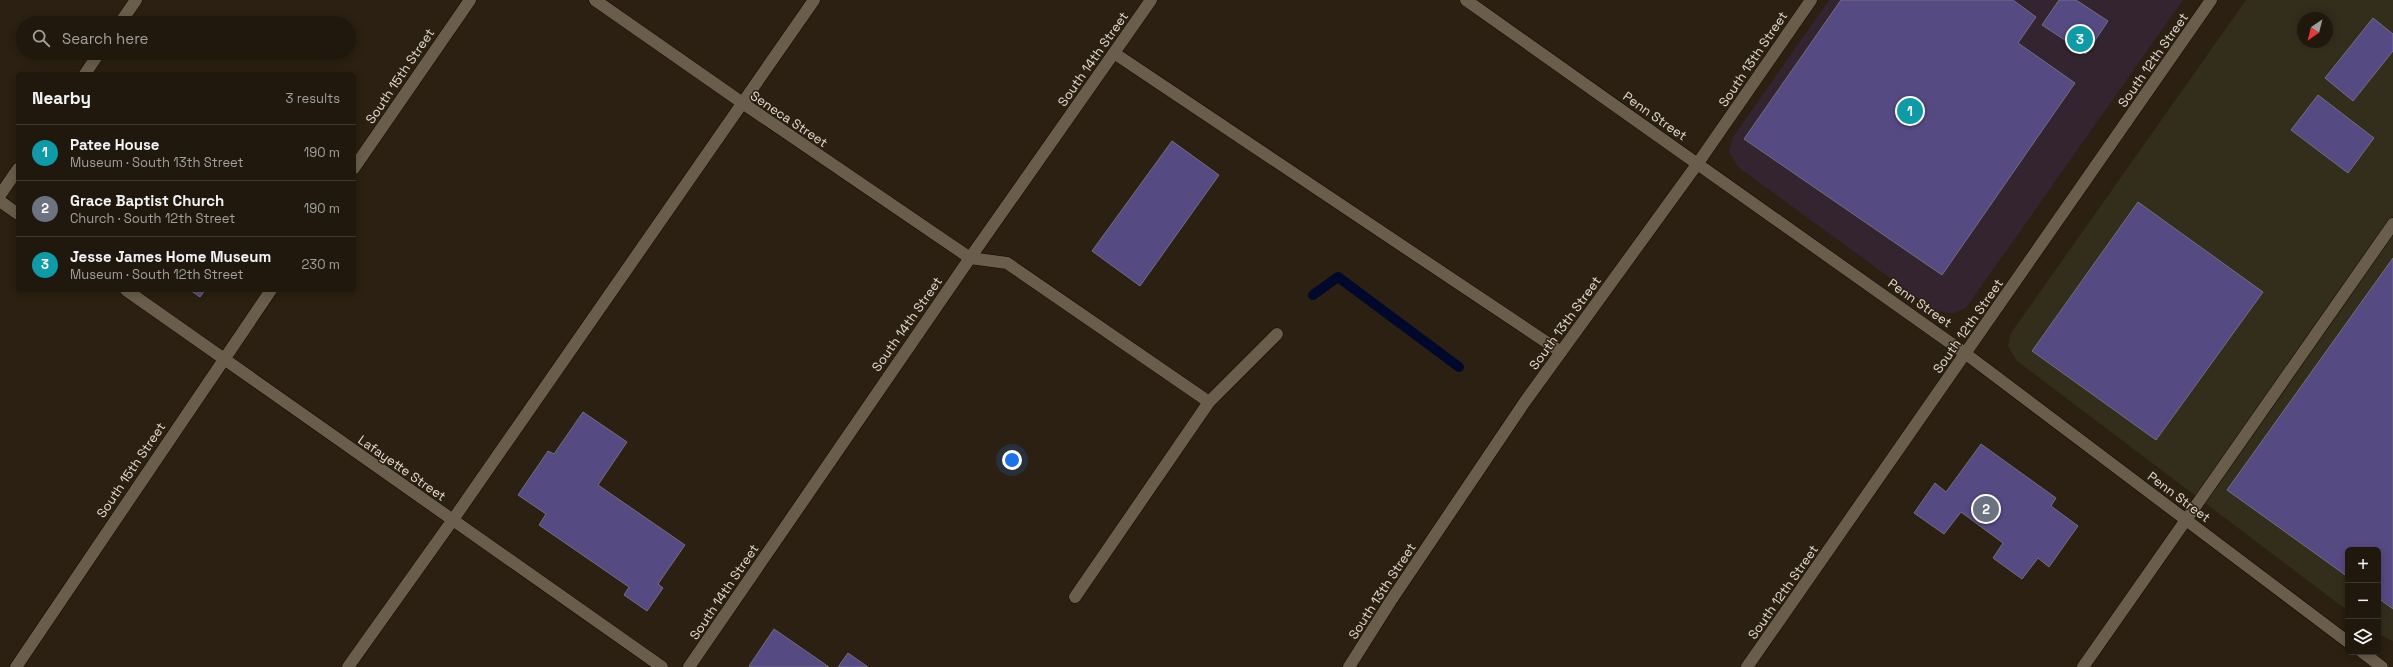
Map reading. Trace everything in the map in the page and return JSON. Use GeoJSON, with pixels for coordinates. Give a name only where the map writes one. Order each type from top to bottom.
{"type":"FeatureCollection","features":[{"type":"Feature","properties":{"kind":"street"},"geometry":{"type":"LineString","coordinates":[[125,16],[136,0]]}},
{"type":"Feature","properties":{"kind":"street","name":"South 15th Street"},"geometry":{"type":"LineString","coordinates":[[356,165],[470,0]]}},
{"type":"Feature","properties":{"kind":"street","name":"Seneca Street"},"geometry":{"type":"LineString","coordinates":[[595,0],[744,104],[970,258]]}},
{"type":"Feature","properties":{"kind":"street"},"geometry":{"type":"LineString","coordinates":[[348,667],[744,104],[814,0]]}},
{"type":"Feature","properties":{"kind":"street","name":"South 14th Street"},"geometry":{"type":"LineString","coordinates":[[689,667],[970,258],[1151,0]]}},
{"type":"Feature","properties":{"kind":"street","name":"Penn Street"},"geometry":{"type":"LineString","coordinates":[[1466,0],[1966,354],[2345,640]]}},
{"type":"Feature","properties":{"kind":"street","name":"South 13th Street"},"geometry":{"type":"LineString","coordinates":[[1349,667],[1390,602],[1561,352],[1698,163],[1810,0]]}},
{"type":"Feature","properties":{"kind":"street","name":"South 12th Street"},"geometry":{"type":"LineString","coordinates":[[1748,667],[2211,0]]}},
{"type":"Feature","properties":{"kind":"street"},"geometry":{"type":"LineString","coordinates":[[1114,54],[1561,352]]}},
{"type":"Feature","properties":{"kind":"street"},"geometry":{"type":"LineString","coordinates":[[85,72],[94,60]]}},
{"type":"Feature","properties":{"kind":"street"},"geometry":{"type":"LineString","coordinates":[[0,195],[16,172]]}},
{"type":"Feature","properties":{"kind":"street"},"geometry":{"type":"LineString","coordinates":[[0,201],[16,213]]}},
{"type":"Feature","properties":{"kind":"street"},"geometry":{"type":"LineString","coordinates":[[2083,667],[2187,521],[2393,224]]}},
{"type":"Feature","properties":{"kind":"street"},"geometry":{"type":"LineString","coordinates":[[970,258],[1007,263],[1210,402]]}},
{"type":"Feature","properties":{"kind":"street","name":"Lafayette Street"},"geometry":{"type":"LineString","coordinates":[[129,292],[452,521],[662,667]]}},
{"type":"Feature","properties":{"kind":"street","name":"South 15th Street"},"geometry":{"type":"LineString","coordinates":[[16,667],[269,292]]}},
{"type":"Feature","properties":{"kind":"street"},"geometry":{"type":"LineString","coordinates":[[1075,597],[1210,402],[1277,334]]}},
{"type":"Feature","properties":{"kind":"street"},"geometry":{"type":"LineString","coordinates":[[2366,655],[2382,667]]}},
{"type":"Feature","properties":{"kind":"shaded area"},"geometry":{"type":"Polygon","coordinates":[[[1829,0],[2183,0],[1966,308],[1952,314],[1934,310],[1738,167],[1729,152],[1733,137],[1829,0]]]}},
{"type":"Feature","properties":{"kind":"shaded area"},"geometry":{"type":"Polygon","coordinates":[[[2246,0],[2393,0],[2393,641],[2381,635],[2381,547],[2345,547],[2345,609],[2017,361],[2008,346],[2011,333],[2246,0]]]}},
{"type":"Feature","properties":{"kind":"building"},"geometry":{"type":"Polygon","coordinates":[[[1841,0],[2013,0],[2036,17],[2018,43],[2075,83],[1942,275],[1744,139],[1841,0]]]}},
{"type":"Feature","properties":{"kind":"building"},"geometry":{"type":"Polygon","coordinates":[[[2059,0],[2076,0],[2108,21],[2086,54],[2042,25],[2059,0]]]}},
{"type":"Feature","properties":{"kind":"building"},"geometry":{"type":"Polygon","coordinates":[[[2373,18],[2393,34],[2393,51],[2353,101],[2325,78],[2373,18]]]}},
{"type":"Feature","properties":{"kind":"building"},"geometry":{"type":"Polygon","coordinates":[[[2318,95],[2374,138],[2348,173],[2291,130],[2318,95]]]}},
{"type":"Feature","properties":{"kind":"building"},"geometry":{"type":"Polygon","coordinates":[[[1172,141],[1219,175],[1140,286],[1092,251],[1172,141]]]}},
{"type":"Feature","properties":{"kind":"building"},"geometry":{"type":"Polygon","coordinates":[[[2138,202],[2263,292],[2156,440],[2032,351],[2138,202]]]}},
{"type":"Feature","properties":{"kind":"building"},"geometry":{"type":"Polygon","coordinates":[[[2393,258],[2393,609],[2381,600],[2381,547],[2345,547],[2345,575],[2227,490],[2393,258]]]}},
{"type":"Feature","properties":{"kind":"building"},"geometry":{"type":"Polygon","coordinates":[[[193,292],[204,292],[200,297],[193,292]]]}},
{"type":"Feature","properties":{"kind":"building"},"geometry":{"type":"Polygon","coordinates":[[[583,412],[627,442],[598,485],[685,545],[658,584],[663,588],[647,611],[624,595],[629,587],[539,525],[546,514],[518,495],[548,451],[554,454],[583,412]]]}},
{"type":"Feature","properties":{"kind":"building"},"geometry":{"type":"Polygon","coordinates":[[[1981,444],[2056,498],[2051,506],[2078,526],[2049,567],[2038,558],[2022,579],[1993,558],[2003,543],[1961,512],[1944,534],[1914,513],[1935,483],[1946,492],[1981,444]]]}},
{"type":"Feature","properties":{"kind":"building"},"geometry":{"type":"Polygon","coordinates":[[[774,629],[829,667],[750,667],[749,666],[774,629]]]}},
{"type":"Feature","properties":{"kind":"building"},"geometry":{"type":"Polygon","coordinates":[[[848,653],[868,667],[838,667],[848,653]]]}},
{"type":"Feature","properties":{"kind":"waterway"},"geometry":{"type":"LineString","coordinates":[[1313,295],[1338,277],[1459,367]]}},
{"type":"Feature","properties":{"kind":"place","name":"Jesse James Home Museum"},"geometry":{"type":"Point","coordinates":[2080,39]}},
{"type":"Feature","properties":{"kind":"place","name":"Patee House"},"geometry":{"type":"Point","coordinates":[1910,111]}},
{"type":"Feature","properties":{"kind":"place","name":"Grace Baptist Church"},"geometry":{"type":"Point","coordinates":[1986,509]}}]}
